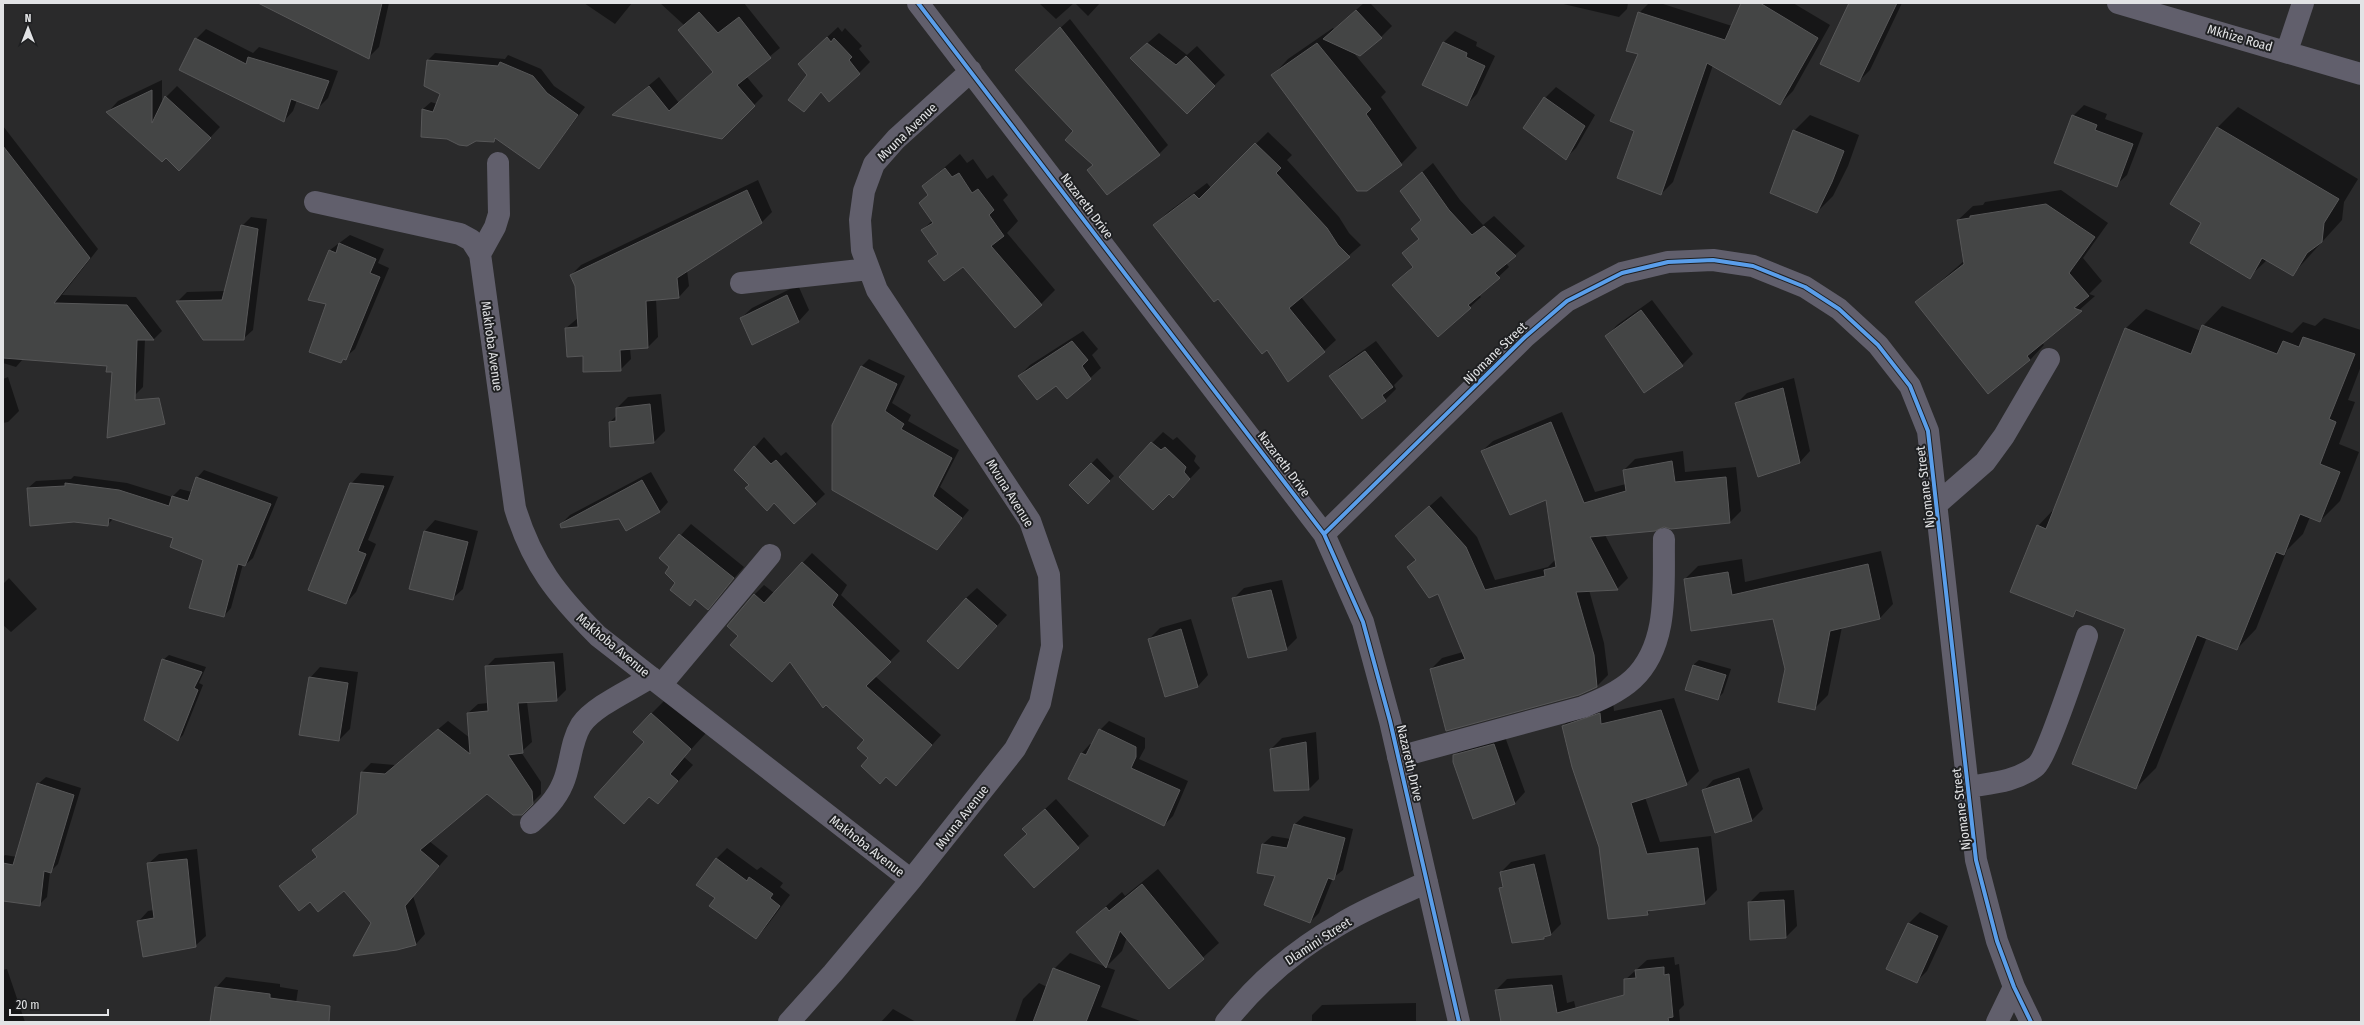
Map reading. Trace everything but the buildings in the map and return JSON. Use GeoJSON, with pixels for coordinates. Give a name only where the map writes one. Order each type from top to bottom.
{"type":"FeatureCollection","features":[{"type":"Feature","properties":{"kind":"street","name":"Nazareth Drive"},"geometry":{"type":"LineString","coordinates":[[918,3],[1324,534],[1363,622],[1398,757],[1459,1022]]}},
{"type":"Feature","properties":{"kind":"street","name":"Mkhize Road"},"geometry":{"type":"LineString","coordinates":[[2118,3],[2287,51],[2361,74]]}},
{"type":"Feature","properties":{"kind":"street"},"geometry":{"type":"LineString","coordinates":[[2287,51],[2303,3]]}},
{"type":"Feature","properties":{"kind":"street","name":"Mvuna Avenue"},"geometry":{"type":"LineString","coordinates":[[789,1022],[912,880],[1015,749],[1040,703],[1052,646],[1049,574],[1030,522],[877,290],[862,250],[860,220],[864,192],[874,164],[896,139],[971,71]]}},
{"type":"Feature","properties":{"kind":"street"},"geometry":{"type":"LineString","coordinates":[[315,202],[460,234],[471,240],[480,254],[496,227],[499,214],[498,163]]}},
{"type":"Feature","properties":{"kind":"street","name":"Makhoba Avenue"},"geometry":{"type":"LineString","coordinates":[[480,254],[515,508],[524,538],[542,571],[564,602],[598,636],[912,880]]}},
{"type":"Feature","properties":{"kind":"street","name":"Njomane Street"},"geometry":{"type":"LineString","coordinates":[[1324,534],[1525,337],[1567,301],[1622,273],[1668,262],[1713,260],[1753,266],[1805,287],[1839,309],[1878,345],[1910,386],[1928,431],[1976,860],[1997,941],[2014,987],[2031,1022]]}},
{"type":"Feature","properties":{"kind":"street"},"geometry":{"type":"LineString","coordinates":[[741,283],[869,269]]}},
{"type":"Feature","properties":{"kind":"street"},"geometry":{"type":"LineString","coordinates":[[1937,504],[1986,462],[2015,418],[2049,359]]}},
{"type":"Feature","properties":{"kind":"street"},"geometry":{"type":"LineString","coordinates":[[1398,757],[1583,707],[1610,695],[1633,679],[1649,660],[1657,636],[1663,609],[1664,539]]}},
{"type":"Feature","properties":{"kind":"street"},"geometry":{"type":"LineString","coordinates":[[531,823],[553,802],[563,782],[571,748],[581,725],[598,709],[656,681],[770,555]]}},
{"type":"Feature","properties":{"kind":"street"},"geometry":{"type":"LineString","coordinates":[[1968,787],[2018,778],[2037,766],[2046,748],[2087,636]]}},
{"type":"Feature","properties":{"kind":"street","name":"Dlamini Street"},"geometry":{"type":"LineString","coordinates":[[1226,1022],[1249,994],[1288,959],[1339,925],[1426,882]]}},
{"type":"Feature","properties":{"kind":"street"},"geometry":{"type":"LineString","coordinates":[[1997,1022],[2014,987]]}},
{"type":"Feature","properties":{"kind":"cycle path"},"geometry":{"type":"LineString","coordinates":[[918,3],[1324,534],[1363,622],[1390,721],[1459,1022]]}},
{"type":"Feature","properties":{"kind":"cycle path"},"geometry":{"type":"LineString","coordinates":[[1324,534],[1525,337],[1567,301],[1622,273],[1668,262],[1713,260],[1753,266],[1805,287],[1839,309],[1878,345],[1910,386],[1928,431],[1976,860],[1997,941],[2014,987],[2031,1022]]}}]}
